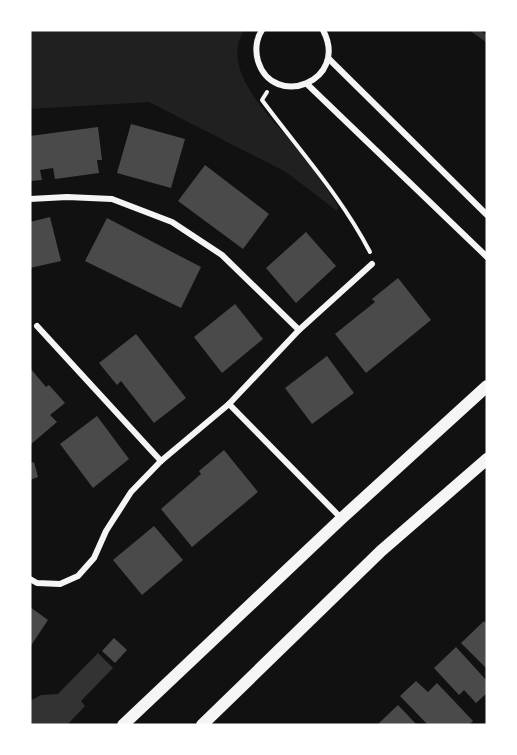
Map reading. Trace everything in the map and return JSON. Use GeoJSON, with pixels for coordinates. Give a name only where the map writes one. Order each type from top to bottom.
{"type":"FeatureCollection","features":[{"type":"Feature","properties":{"kind":"main road"},"geometry":{"type":"LineString","coordinates":[[123,725],[341,519],[487,386]]}},
{"type":"Feature","properties":{"kind":"main road"},"geometry":{"type":"LineString","coordinates":[[202,725],[381,551],[487,459]]}},
{"type":"Feature","properties":{"kind":"street"},"geometry":{"type":"LineString","coordinates":[[262,30],[256,55],[260,66],[274,82],[296,87],[307,84],[321,74],[328,59],[328,39],[323,30]]}},
{"type":"Feature","properties":{"kind":"street"},"geometry":{"type":"LineString","coordinates":[[328,59],[487,215]]}},
{"type":"Feature","properties":{"kind":"street"},"geometry":{"type":"LineString","coordinates":[[307,84],[487,257]]}},
{"type":"Feature","properties":{"kind":"street"},"geometry":{"type":"LineString","coordinates":[[30,199],[67,197],[112,199],[172,222],[222,255],[299,330]]}},
{"type":"Feature","properties":{"kind":"street"},"geometry":{"type":"LineString","coordinates":[[30,579],[37,583],[60,584],[78,576],[94,558],[106,531],[131,492],[161,460],[229,404],[299,330],[372,264]]}},
{"type":"Feature","properties":{"kind":"street"},"geometry":{"type":"LineString","coordinates":[[37,326],[161,460]]}},
{"type":"Feature","properties":{"kind":"street"},"geometry":{"type":"LineString","coordinates":[[229,404],[341,519]]}},
{"type":"Feature","properties":{"kind":"path"},"geometry":{"type":"LineString","coordinates":[[274,82],[261,100],[309,158],[361,233],[372,254],[372,264]]}},
{"type":"Feature","properties":{"kind":"shaded area"},"geometry":{"type":"Polygon","coordinates":[[[30,30],[244,30],[238,47],[239,65],[246,82],[256,100],[318,177],[338,206],[337,211],[286,172],[149,102],[30,109],[30,30]]]}},
{"type":"Feature","properties":{"kind":"shaded area"},"geometry":{"type":"Polygon","coordinates":[[[98,653],[113,668],[81,701],[85,706],[67,725],[34,725],[30,722],[30,701],[41,695],[58,694],[98,653]]]}},
{"type":"Feature","properties":{"kind":"building"},"geometry":{"type":"Polygon","coordinates":[[[131,124],[185,139],[171,188],[117,173],[131,124]]]}},
{"type":"Feature","properties":{"kind":"building"},"geometry":{"type":"Polygon","coordinates":[[[98,127],[102,160],[97,160],[99,173],[55,179],[53,168],[40,170],[42,180],[30,181],[30,136],[98,127]]]}},
{"type":"Feature","properties":{"kind":"building"},"geometry":{"type":"Polygon","coordinates":[[[205,165],[269,214],[243,249],[178,201],[205,165]]]}},
{"type":"Feature","properties":{"kind":"building"},"geometry":{"type":"Polygon","coordinates":[[[50,217],[61,261],[30,268],[30,222],[50,217]]]}},
{"type":"Feature","properties":{"kind":"building"},"geometry":{"type":"Polygon","coordinates":[[[107,218],[201,267],[181,308],[85,261],[107,218]]]}},
{"type":"Feature","properties":{"kind":"building"},"geometry":{"type":"Polygon","coordinates":[[[306,232],[336,266],[296,303],[266,268],[306,232]]]}},
{"type":"Feature","properties":{"kind":"building"},"geometry":{"type":"Polygon","coordinates":[[[398,278],[431,320],[366,373],[335,334],[375,302],[372,299],[398,278]]]}},
{"type":"Feature","properties":{"kind":"building"},"geometry":{"type":"Polygon","coordinates":[[[235,304],[263,339],[222,373],[194,337],[235,304]]]}},
{"type":"Feature","properties":{"kind":"building"},"geometry":{"type":"Polygon","coordinates":[[[136,334],[186,398],[154,423],[121,381],[117,385],[99,363],[136,334]]]}},
{"type":"Feature","properties":{"kind":"building"},"geometry":{"type":"Polygon","coordinates":[[[327,356],[354,393],[312,424],[285,388],[327,356]]]}},
{"type":"Feature","properties":{"kind":"building"},"geometry":{"type":"Polygon","coordinates":[[[30,368],[46,387],[49,385],[65,403],[50,415],[57,422],[30,445],[30,368]]]}},
{"type":"Feature","properties":{"kind":"building"},"geometry":{"type":"Polygon","coordinates":[[[97,416],[129,459],[93,488],[60,444],[97,416]]]}},
{"type":"Feature","properties":{"kind":"building"},"geometry":{"type":"Polygon","coordinates":[[[224,450],[258,492],[192,547],[161,509],[224,450]]]}},
{"type":"Feature","properties":{"kind":"building"},"geometry":{"type":"Polygon","coordinates":[[[34,462],[38,477],[30,480],[30,463],[34,462]]]}},
{"type":"Feature","properties":{"kind":"building"},"geometry":{"type":"Polygon","coordinates":[[[154,526],[183,560],[142,595],[113,560],[154,526]]]}},
{"type":"Feature","properties":{"kind":"building"},"geometry":{"type":"Polygon","coordinates":[[[30,607],[48,620],[30,647],[30,607]]]}},
{"type":"Feature","properties":{"kind":"building"},"geometry":{"type":"Polygon","coordinates":[[[484,621],[487,625],[487,669],[461,643],[484,621]]]}},
{"type":"Feature","properties":{"kind":"building"},"geometry":{"type":"Polygon","coordinates":[[[114,638],[127,650],[115,663],[102,651],[114,638]]]}},
{"type":"Feature","properties":{"kind":"building"},"geometry":{"type":"Polygon","coordinates":[[[456,647],[487,681],[487,693],[476,703],[464,690],[459,695],[434,668],[456,647]]]}},
{"type":"Feature","properties":{"kind":"building"},"geometry":{"type":"Polygon","coordinates":[[[416,681],[428,692],[437,683],[473,721],[469,725],[428,725],[400,696],[416,681]]]}},
{"type":"Feature","properties":{"kind":"building"},"geometry":{"type":"Polygon","coordinates":[[[398,705],[417,725],[377,725],[398,705]]]}},
{"type":"Feature","properties":{"kind":"waterway"},"geometry":{"type":"LineString","coordinates":[[474,30],[487,39]]}}]}
